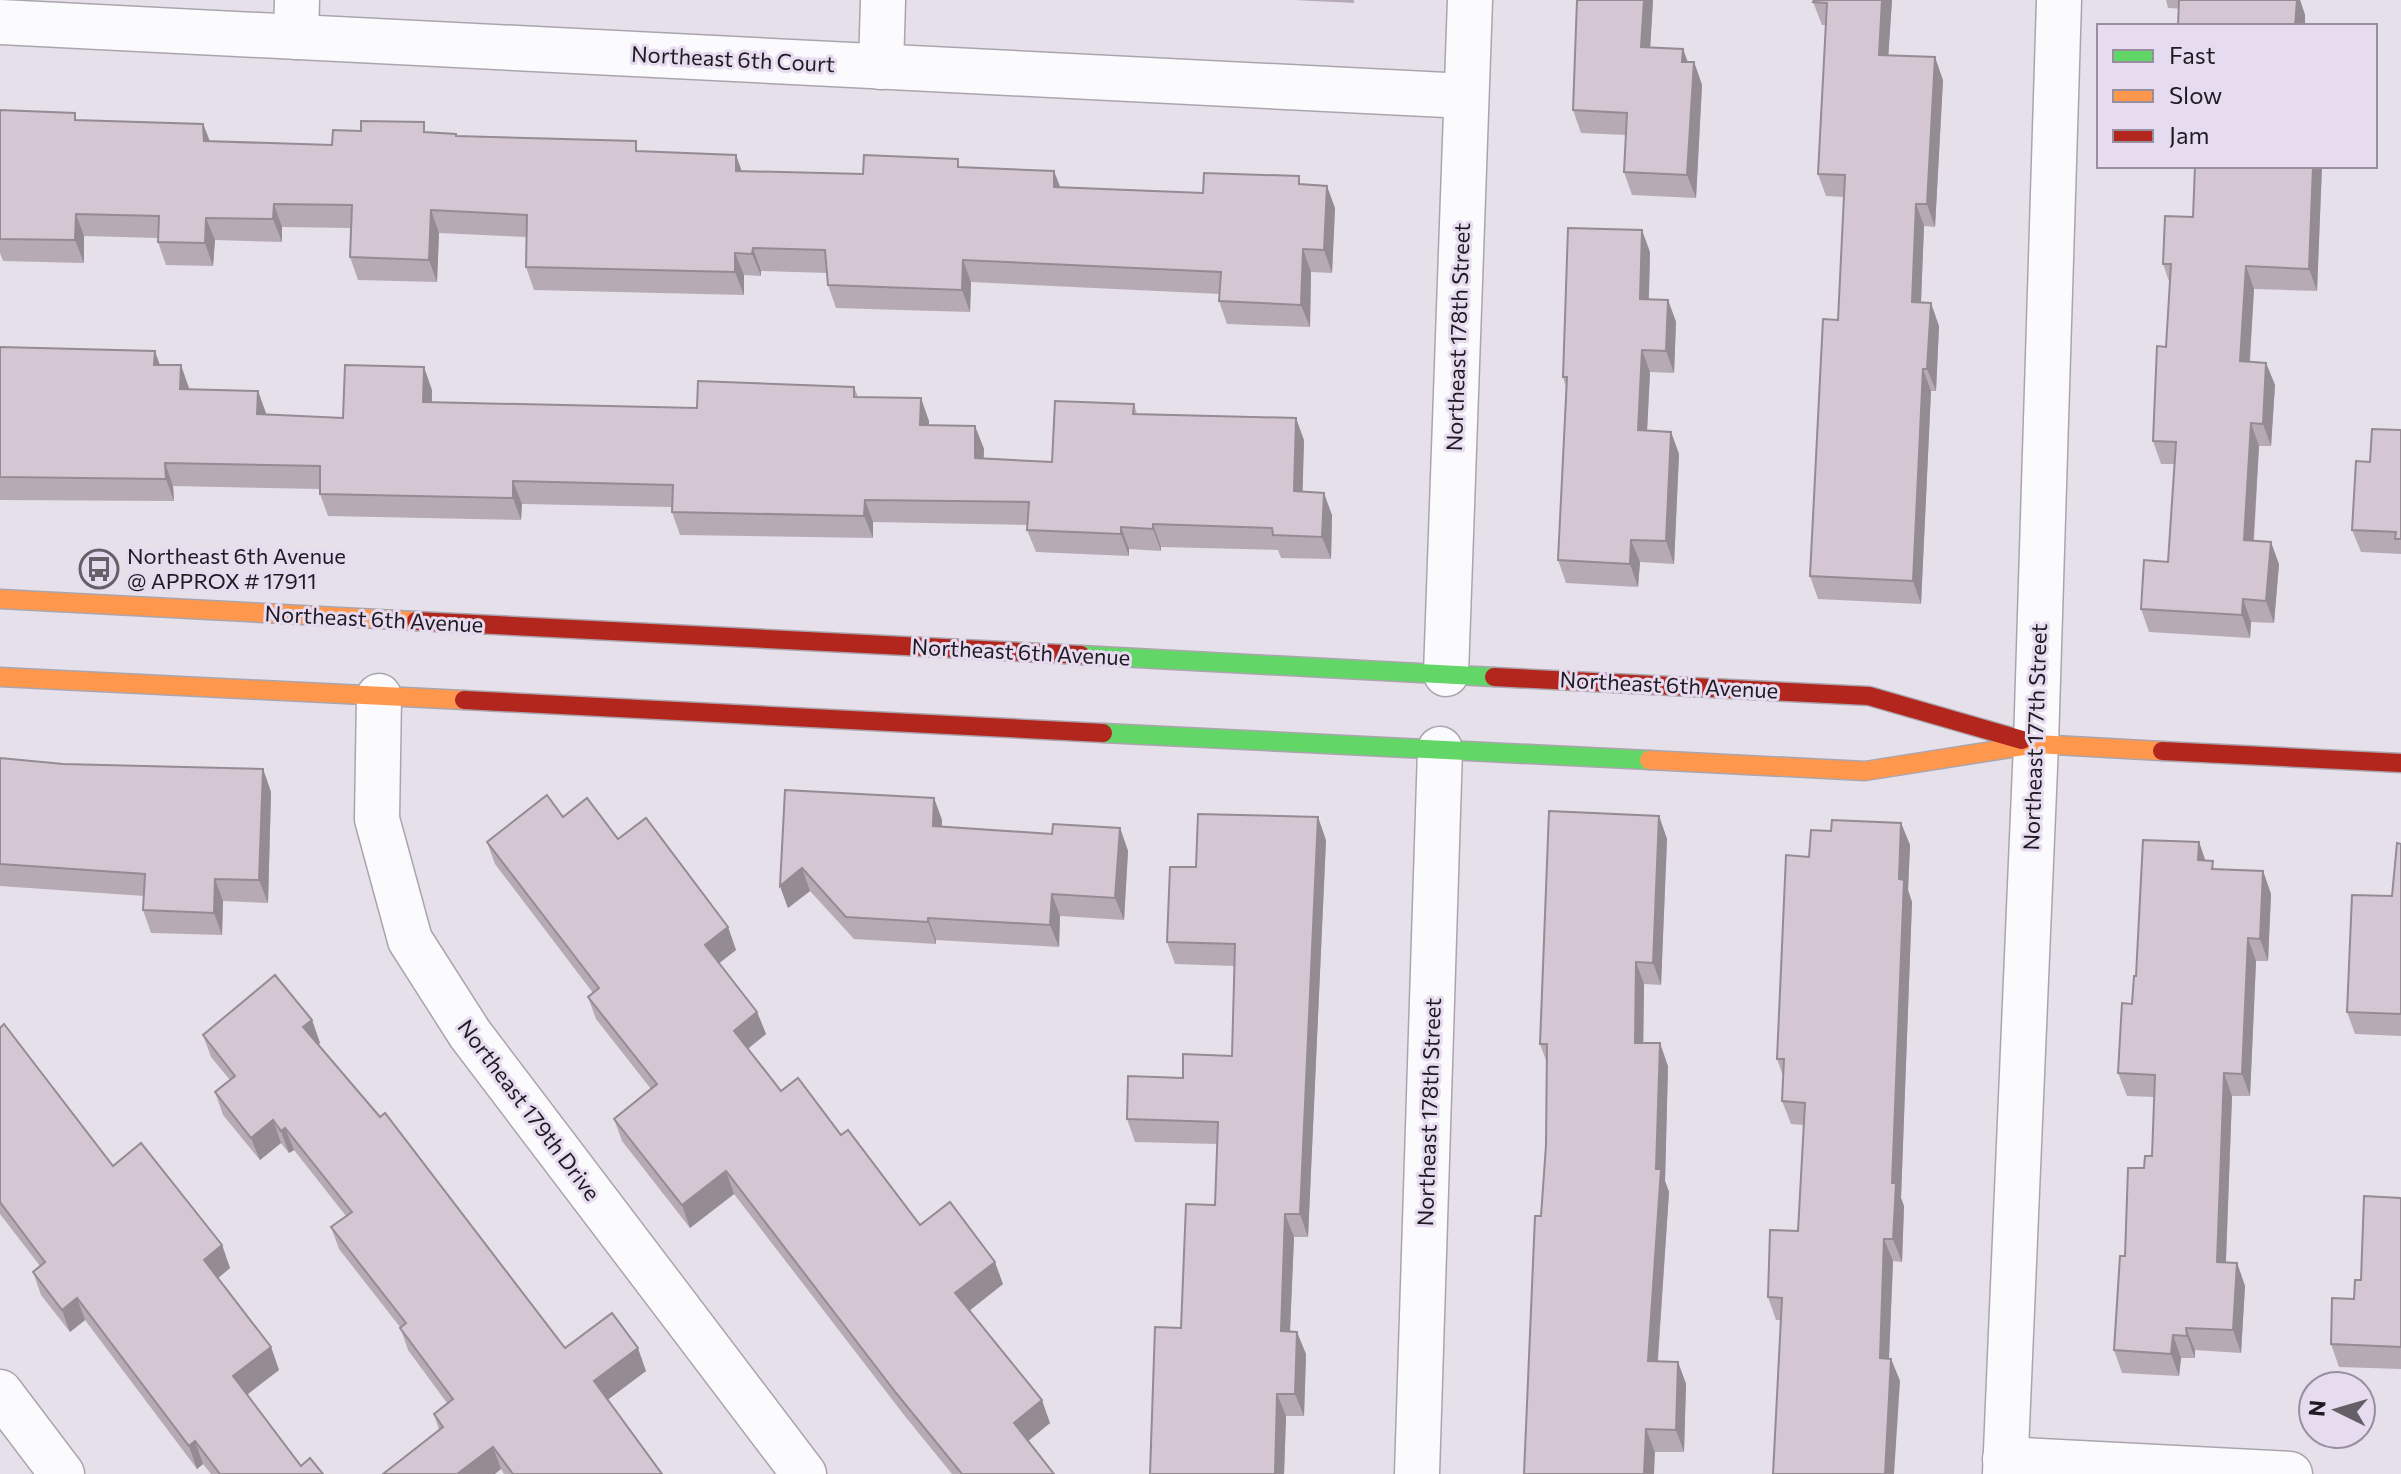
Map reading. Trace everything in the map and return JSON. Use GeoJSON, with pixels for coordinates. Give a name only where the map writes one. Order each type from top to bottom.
{"type":"FeatureCollection","features":[{"type":"Feature","properties":{"kind":"main road","name":"Northeast 6th Avenue"},"geometry":{"type":"LineString","coordinates":[[0,599],[1869,696],[2036,744]]}},
{"type":"Feature","properties":{"kind":"main road","name":"Northeast 6th Avenue"},"geometry":{"type":"LineString","coordinates":[[0,677],[1865,771],[2036,744],[2401,763]]}},
{"type":"Feature","properties":{"kind":"street"},"geometry":{"type":"LineString","coordinates":[[881,67],[883,0]]}},
{"type":"Feature","properties":{"kind":"street","name":"Northeast 178th Street"},"geometry":{"type":"LineString","coordinates":[[1446,674],[1470,0]]}},
{"type":"Feature","properties":{"kind":"street","name":"Northeast 177th Street"},"geometry":{"type":"LineString","coordinates":[[2005,1466],[2036,744],[2059,0]]}},
{"type":"Feature","properties":{"kind":"street","name":"Northeast 6th Court"},"geometry":{"type":"LineString","coordinates":[[0,22],[297,19],[881,67],[1466,96]]}},
{"type":"Feature","properties":{"kind":"street","name":"Northeast 179th Drive"},"geometry":{"type":"LineString","coordinates":[[379,696],[377,819],[410,940],[470,1034],[804,1474]]}},
{"type":"Feature","properties":{"kind":"street","name":"Northeast 178th Street"},"geometry":{"type":"LineString","coordinates":[[1417,1474],[1440,749]]}},
{"type":"Feature","properties":{"kind":"street"},"geometry":{"type":"LineString","coordinates":[[0,1392],[62,1474]]}},
{"type":"Feature","properties":{"kind":"street"},"geometry":{"type":"LineString","coordinates":[[2005,1466],[2290,1474]]}},
{"type":"Feature","properties":{"kind":"building"},"geometry":{"type":"Polygon","coordinates":[[[1577,0],[1644,0],[1641,47],[1683,49],[1682,62],[1694,62],[1687,175],[1624,172],[1627,113],[1573,110],[1577,0]]]}},
{"type":"Feature","properties":{"kind":"building"},"geometry":{"type":"Polygon","coordinates":[[[1814,0],[1882,0],[1879,55],[1935,57],[1927,204],[1916,204],[1912,302],[1931,303],[1927,369],[1923,369],[1913,581],[1810,576],[1823,319],[1838,320],[1845,175],[1818,174],[1827,3],[1814,0]]]}},
{"type":"Feature","properties":{"kind":"building"},"geometry":{"type":"Polygon","coordinates":[[[2179,0],[2297,0],[2295,24],[2178,24],[2179,0]]]}},
{"type":"Feature","properties":{"kind":"building"},"geometry":{"type":"Polygon","coordinates":[[[0,110],[75,113],[75,120],[203,124],[204,141],[332,145],[333,130],[361,131],[361,121],[424,122],[424,132],[456,136],[636,141],[636,151],[736,155],[736,171],[863,174],[864,155],[958,159],[958,167],[1054,171],[1054,187],[1203,193],[1204,173],[1299,176],[1299,184],[1327,186],[1324,250],[1303,249],[1301,305],[1219,301],[1221,272],[963,260],[962,290],[828,285],[825,250],[753,248],[752,254],[735,253],[735,272],[526,267],[527,215],[431,210],[429,260],[350,257],[352,205],[274,204],[273,219],[206,218],[205,243],[158,242],[159,216],[76,214],[75,240],[0,239],[0,110]]]}},
{"type":"Feature","properties":{"kind":"building"},"geometry":{"type":"Polygon","coordinates":[[[2195,168],[2313,168],[2309,269],[2246,266],[2240,361],[2266,363],[2263,424],[2251,423],[2244,540],[2271,542],[2266,601],[2243,599],[2242,615],[2141,609],[2144,560],[2168,562],[2176,442],[2153,441],[2157,346],[2166,347],[2171,264],[2163,264],[2165,216],[2193,217],[2195,168]]]}},
{"type":"Feature","properties":{"kind":"building"},"geometry":{"type":"Polygon","coordinates":[[[1568,228],[1642,230],[1640,299],[1668,300],[1666,351],[1642,350],[1638,430],[1671,432],[1666,541],[1631,540],[1630,564],[1558,560],[1567,377],[1563,377],[1568,228]]]}},
{"type":"Feature","properties":{"kind":"building"},"geometry":{"type":"Polygon","coordinates":[[[0,347],[155,351],[154,365],[181,365],[180,389],[258,391],[257,414],[343,418],[345,365],[424,367],[423,402],[697,408],[698,381],[854,387],[854,397],[921,398],[920,425],[975,426],[975,458],[1052,462],[1055,401],[1134,404],[1133,414],[1296,418],[1294,491],[1324,493],[1322,537],[1273,535],[1272,528],[1153,524],[1153,529],[1121,527],[1121,534],[1027,530],[1029,502],[865,500],[864,516],[672,512],[673,485],[513,481],[513,498],[320,494],[320,466],[165,463],[166,479],[0,477],[0,347]]]}},
{"type":"Feature","properties":{"kind":"building"},"geometry":{"type":"Polygon","coordinates":[[[2372,429],[2401,430],[2401,539],[2395,539],[2396,532],[2352,530],[2356,461],[2370,462],[2372,429]]]}},
{"type":"Feature","properties":{"kind":"building"},"geometry":{"type":"Polygon","coordinates":[[[0,758],[63,764],[263,769],[259,880],[215,879],[214,913],[143,910],[145,874],[0,864],[0,758]]]}},
{"type":"Feature","properties":{"kind":"building"},"geometry":{"type":"Polygon","coordinates":[[[785,790],[934,798],[933,826],[1052,834],[1053,824],[1120,828],[1115,898],[1052,894],[1050,925],[846,917],[802,868],[780,886],[785,790]]]}},
{"type":"Feature","properties":{"kind":"building"},"geometry":{"type":"Polygon","coordinates":[[[547,795],[563,817],[587,798],[618,839],[646,818],[728,927],[705,945],[757,1012],[734,1031],[781,1091],[798,1078],[841,1135],[848,1130],[920,1225],[950,1202],[995,1262],[955,1293],[1042,1400],[1014,1423],[1054,1474],[962,1474],[726,1171],[682,1205],[614,1119],[657,1084],[588,997],[599,988],[487,842],[547,795]]]}},
{"type":"Feature","properties":{"kind":"building"},"geometry":{"type":"Polygon","coordinates":[[[1549,811],[1659,816],[1653,963],[1636,962],[1635,1043],[1660,1043],[1656,1169],[1661,1169],[1648,1361],[1678,1362],[1676,1430],[1646,1429],[1644,1474],[1524,1474],[1535,1216],[1541,1216],[1546,1145],[1547,1044],[1540,1044],[1549,811]]]}},
{"type":"Feature","properties":{"kind":"building"},"geometry":{"type":"Polygon","coordinates":[[[1198,814],[1318,817],[1300,1214],[1285,1214],[1281,1331],[1297,1332],[1295,1394],[1277,1394],[1275,1474],[1150,1474],[1155,1327],[1181,1328],[1186,1204],[1215,1205],[1218,1122],[1127,1119],[1128,1076],[1183,1078],[1183,1054],[1232,1056],[1235,944],[1167,942],[1170,867],[1196,867],[1198,814]]]}},
{"type":"Feature","properties":{"kind":"building"},"geometry":{"type":"Polygon","coordinates":[[[1832,820],[1901,823],[1899,879],[1904,880],[1892,1183],[1896,1183],[1893,1239],[1884,1239],[1880,1358],[1891,1359],[1885,1474],[1773,1474],[1782,1298],[1768,1297],[1770,1230],[1798,1231],[1805,1103],[1782,1101],[1784,1059],[1777,1059],[1786,855],[1809,857],[1811,830],[1831,831],[1832,820]]]}},
{"type":"Feature","properties":{"kind":"building"},"geometry":{"type":"Polygon","coordinates":[[[2143,840],[2199,842],[2198,860],[2213,861],[2212,869],[2263,871],[2260,939],[2248,938],[2242,1074],[2224,1073],[2217,1262],[2237,1263],[2233,1330],[2186,1328],[2187,1336],[2173,1335],[2171,1354],[2114,1350],[2120,1256],[2125,1256],[2128,1168],[2144,1168],[2145,1156],[2152,1156],[2155,1075],[2118,1073],[2122,1003],[2132,1004],[2136,976],[2143,840]]]}},
{"type":"Feature","properties":{"kind":"building"},"geometry":{"type":"Polygon","coordinates":[[[2397,843],[2401,844],[2401,1014],[2347,1012],[2352,895],[2392,896],[2397,843]]]}},
{"type":"Feature","properties":{"kind":"building"},"geometry":{"type":"Polygon","coordinates":[[[275,975],[312,1020],[303,1027],[380,1117],[385,1113],[565,1348],[612,1313],[638,1348],[594,1381],[662,1474],[513,1474],[493,1447],[457,1474],[383,1474],[443,1427],[434,1414],[453,1399],[400,1328],[406,1323],[331,1227],[352,1212],[285,1128],[281,1131],[273,1120],[251,1138],[215,1092],[235,1076],[203,1035],[275,975]]]}},
{"type":"Feature","properties":{"kind":"building"},"geometry":{"type":"Polygon","coordinates":[[[4,1024],[113,1166],[141,1143],[222,1245],[204,1260],[271,1347],[233,1376],[301,1466],[310,1458],[323,1474],[220,1474],[195,1441],[189,1446],[77,1298],[62,1310],[33,1272],[45,1262],[0,1202],[0,1028],[4,1024]]]}},
{"type":"Feature","properties":{"kind":"building"},"geometry":{"type":"Polygon","coordinates":[[[2364,1196],[2401,1198],[2401,1347],[2331,1344],[2332,1298],[2354,1299],[2355,1280],[2361,1280],[2364,1196]]]}},
{"type":"Feature","properties":{"kind":"traffic: fast"},"geometry":{"type":"LineString","coordinates":[[1081,655],[1494,677]]}},
{"type":"Feature","properties":{"kind":"traffic: fast"},"geometry":{"type":"LineString","coordinates":[[1103,733],[1649,760]]}},
{"type":"Feature","properties":{"kind":"traffic: slow"},"geometry":{"type":"LineString","coordinates":[[0,599],[416,621]]}},
{"type":"Feature","properties":{"kind":"traffic: slow"},"geometry":{"type":"LineString","coordinates":[[0,677],[464,700]]}},
{"type":"Feature","properties":{"kind":"traffic: slow"},"geometry":{"type":"LineString","coordinates":[[1649,760],[1865,771],[2036,744],[2162,751]]}},
{"type":"Feature","properties":{"kind":"traffic: jam"},"geometry":{"type":"LineString","coordinates":[[416,621],[1081,655]]}},
{"type":"Feature","properties":{"kind":"traffic: jam"},"geometry":{"type":"LineString","coordinates":[[1494,677],[1869,696],[2022,740]]}},
{"type":"Feature","properties":{"kind":"traffic: jam"},"geometry":{"type":"LineString","coordinates":[[464,700],[1103,733]]}},
{"type":"Feature","properties":{"kind":"traffic: jam"},"geometry":{"type":"LineString","coordinates":[[2162,751],[2401,763]]}},
{"type":"Feature","properties":{"kind":"place","name":"Northeast 6th Avenue @ APPROX # 17911"},"geometry":{"type":"Point","coordinates":[99,569]}}]}
